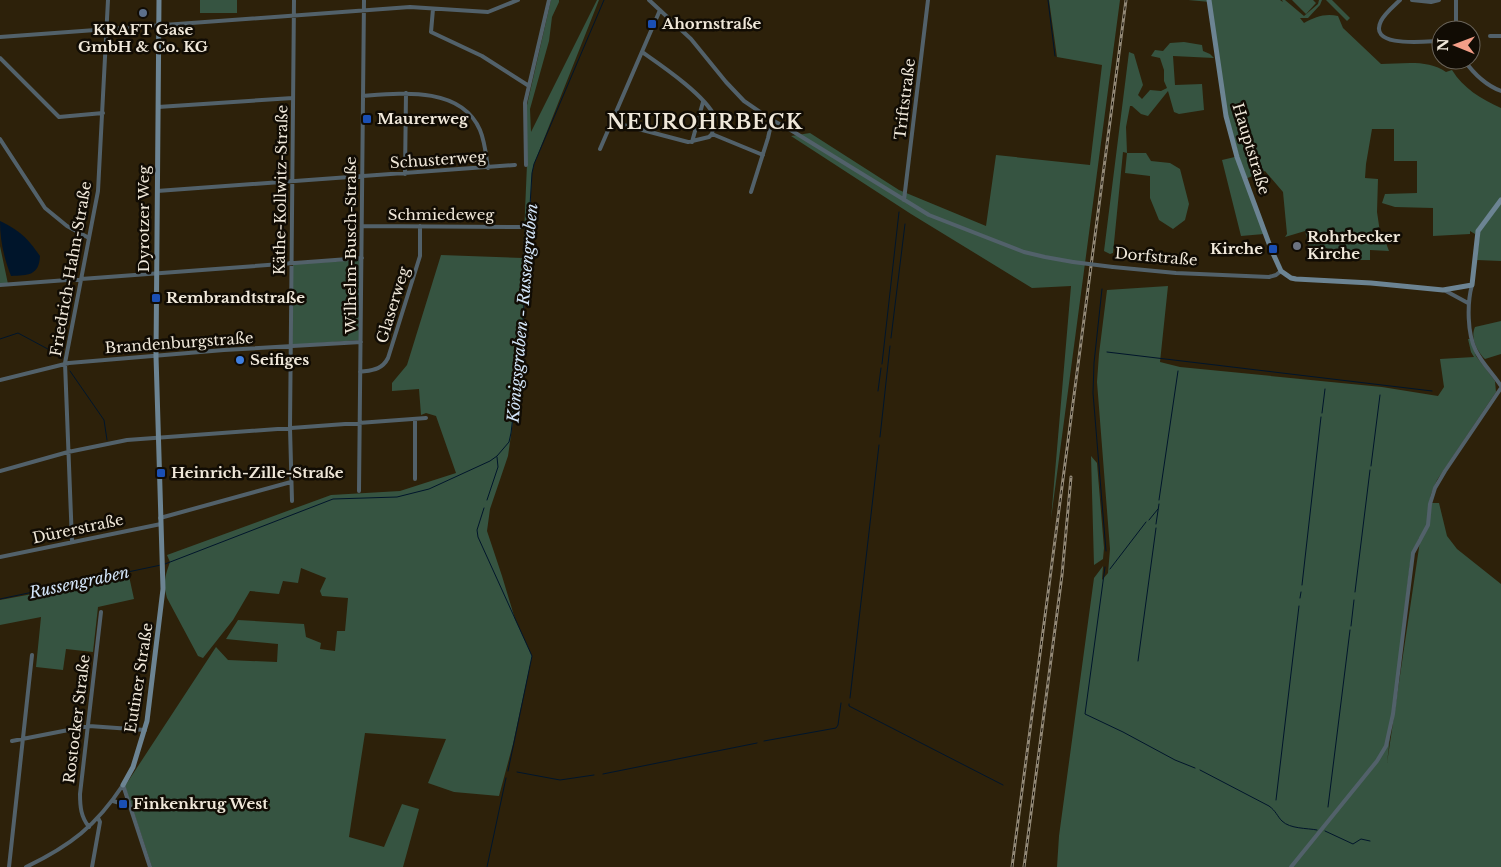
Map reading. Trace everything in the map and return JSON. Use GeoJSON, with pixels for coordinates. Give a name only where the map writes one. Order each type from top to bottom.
{"type":"FeatureCollection","features":[{"type":"Feature","properties":{"kind":"street","name":"Friedrich-Hahn-Straße"},"geometry":{"type":"LineString","coordinates":[[72,542],[65,363],[98,191],[108,0]]}},
{"type":"Feature","properties":{"kind":"street","name":"Dyrotzer Weg"},"geometry":{"type":"LineString","coordinates":[[160,0],[156,356],[163,589]]}},
{"type":"Feature","properties":{"kind":"street","name":"Käthe-Kollwitz-Straße"},"geometry":{"type":"LineString","coordinates":[[292,500],[290,346],[294,0]]}},
{"type":"Feature","properties":{"kind":"street","name":"Wilhelm-Busch-Straße"},"geometry":{"type":"LineString","coordinates":[[359,491],[364,0]]}},
{"type":"Feature","properties":{"kind":"street"},"geometry":{"type":"LineString","coordinates":[[0,37],[410,7],[488,12],[518,0]]}},
{"type":"Feature","properties":{"kind":"street"},"geometry":{"type":"LineString","coordinates":[[526,165],[525,103],[549,0]]}},
{"type":"Feature","properties":{"kind":"street","name":"Dorfstraße"},"geometry":{"type":"LineString","coordinates":[[649,0],[691,39],[744,102],[904,200],[941,220],[1016,249],[1073,262],[1168,272],[1269,277],[1281,271]]}},
{"type":"Feature","properties":{"kind":"street","name":"Triftstraße"},"geometry":{"type":"LineString","coordinates":[[904,200],[928,0]]}},
{"type":"Feature","properties":{"kind":"street","name":"Hauptstraße"},"geometry":{"type":"LineString","coordinates":[[1209,0],[1226,116],[1237,157],[1278,268],[1281,271]]}},
{"type":"Feature","properties":{"kind":"street"},"geometry":{"type":"LineString","coordinates":[[1400,0],[1382,20],[1380,30],[1384,37],[1393,41],[1431,41]]}},
{"type":"Feature","properties":{"kind":"street"},"geometry":{"type":"LineString","coordinates":[[1412,0],[1420,2],[1439,0]]}},
{"type":"Feature","properties":{"kind":"street"},"geometry":{"type":"LineString","coordinates":[[1456,0],[1456,20]]}},
{"type":"Feature","properties":{"kind":"street"},"geometry":{"type":"LineString","coordinates":[[433,9],[431,32],[482,56],[529,86]]}},
{"type":"Feature","properties":{"kind":"street"},"geometry":{"type":"LineString","coordinates":[[600,149],[660,10]]}},
{"type":"Feature","properties":{"kind":"street"},"geometry":{"type":"LineString","coordinates":[[1490,36],[1501,36]]}},
{"type":"Feature","properties":{"kind":"street"},"geometry":{"type":"LineString","coordinates":[[612,122],[688,142],[709,137],[712,134],[715,117],[704,102],[677,77],[642,52]]}},
{"type":"Feature","properties":{"kind":"street"},"geometry":{"type":"LineString","coordinates":[[0,58],[59,117],[103,113]]}},
{"type":"Feature","properties":{"kind":"street"},"geometry":{"type":"LineString","coordinates":[[1470,70],[1483,82],[1501,91]]}},
{"type":"Feature","properties":{"kind":"street"},"geometry":{"type":"LineString","coordinates":[[405,174],[406,93]]}},
{"type":"Feature","properties":{"kind":"street"},"geometry":{"type":"LineString","coordinates":[[363,96],[416,93],[449,101],[468,113],[481,131],[488,168]]}},
{"type":"Feature","properties":{"kind":"street"},"geometry":{"type":"LineString","coordinates":[[158,107],[293,98]]}},
{"type":"Feature","properties":{"kind":"street"},"geometry":{"type":"LineString","coordinates":[[692,142],[704,102]]}},
{"type":"Feature","properties":{"kind":"street"},"geometry":{"type":"LineString","coordinates":[[751,192],[772,120]]}},
{"type":"Feature","properties":{"kind":"street"},"geometry":{"type":"LineString","coordinates":[[712,134],[763,156]]}},
{"type":"Feature","properties":{"kind":"street"},"geometry":{"type":"LineString","coordinates":[[0,139],[45,208],[67,226],[89,238]]}},
{"type":"Feature","properties":{"kind":"street","name":"Schusterweg"},"geometry":{"type":"LineString","coordinates":[[157,191],[292,180],[515,166]]}},
{"type":"Feature","properties":{"kind":"street"},"geometry":{"type":"LineString","coordinates":[[1291,867],[1377,761],[1386,746],[1393,714],[1413,553],[1428,525],[1430,504],[1435,488],[1444,471],[1501,387],[1475,350],[1468,303],[1478,231],[1501,200]]}},
{"type":"Feature","properties":{"kind":"street","name":"Schmiedeweg"},"geometry":{"type":"LineString","coordinates":[[362,226],[520,227]]}},
{"type":"Feature","properties":{"kind":"street","name":"Glaserweg"},"geometry":{"type":"LineString","coordinates":[[360,372],[383,366],[388,358],[420,256],[420,226]]}},
{"type":"Feature","properties":{"kind":"street"},"geometry":{"type":"LineString","coordinates":[[0,285],[362,258]]}},
{"type":"Feature","properties":{"kind":"street"},"geometry":{"type":"LineString","coordinates":[[1281,271],[1296,279],[1444,290],[1472,285]]}},
{"type":"Feature","properties":{"kind":"street"},"geometry":{"type":"LineString","coordinates":[[1444,290],[1468,303]]}},
{"type":"Feature","properties":{"kind":"street","name":"Brandenburgstraße"},"geometry":{"type":"LineString","coordinates":[[0,380],[65,363],[224,350],[361,342]]}},
{"type":"Feature","properties":{"kind":"street"},"geometry":{"type":"LineString","coordinates":[[1494,376],[1501,378]]}},
{"type":"Feature","properties":{"kind":"street"},"geometry":{"type":"LineString","coordinates":[[0,471],[68,452],[127,440],[426,418]]}},
{"type":"Feature","properties":{"kind":"street"},"geometry":{"type":"LineString","coordinates":[[415,419],[415,479]]}},
{"type":"Feature","properties":{"kind":"street","name":"Dürerstraße"},"geometry":{"type":"LineString","coordinates":[[0,557],[160,521],[291,482]]}},
{"type":"Feature","properties":{"kind":"street","name":"Eutiner Straße"},"geometry":{"type":"LineString","coordinates":[[26,867],[64,847],[98,818],[113,801],[133,767],[145,730],[163,589]]}},
{"type":"Feature","properties":{"kind":"street","name":"Rostocker Straße"},"geometry":{"type":"LineString","coordinates":[[89,826],[84,820],[80,804],[101,612]]}},
{"type":"Feature","properties":{"kind":"street"},"geometry":{"type":"LineString","coordinates":[[9,867],[32,655]]}},
{"type":"Feature","properties":{"kind":"street"},"geometry":{"type":"LineString","coordinates":[[12,740],[89,726],[145,730]]}},
{"type":"Feature","properties":{"kind":"street"},"geometry":{"type":"LineString","coordinates":[[123,784],[150,867]]}},
{"type":"Feature","properties":{"kind":"street"},"geometry":{"type":"LineString","coordinates":[[113,801],[123,804],[129,802]]}},
{"type":"Feature","properties":{"kind":"street"},"geometry":{"type":"LineString","coordinates":[[92,867],[100,822],[98,818]]}},
{"type":"Feature","properties":{"kind":"green space"},"geometry":{"type":"Polygon","coordinates":[[[200,0],[237,0],[237,13],[200,13],[200,0]]]}},
{"type":"Feature","properties":{"kind":"green space"},"geometry":{"type":"Polygon","coordinates":[[[551,0],[559,0],[559,2],[552,17],[549,41],[530,109],[531,132],[597,0],[599,0],[532,173],[521,351],[513,421],[508,456],[490,509],[487,531],[515,619],[532,656],[513,744],[499,796],[454,792],[428,783],[446,739],[365,733],[349,837],[384,847],[402,804],[419,809],[403,867],[152,867],[125,786],[216,647],[228,660],[277,662],[278,644],[226,639],[238,620],[304,624],[306,637],[321,643],[320,649],[335,651],[337,631],[345,631],[348,598],[322,596],[320,591],[326,578],[301,568],[298,583],[283,581],[279,594],[250,591],[233,620],[203,658],[198,656],[167,598],[165,580],[170,562],[167,555],[331,495],[400,491],[456,473],[436,416],[426,413],[421,415],[419,389],[392,391],[392,383],[407,365],[441,255],[523,258],[527,164],[527,105],[551,0]]]}},
{"type":"Feature","properties":{"kind":"green space"},"geometry":{"type":"Polygon","coordinates":[[[1049,0],[1120,0],[1051,519],[1071,286],[1032,288],[911,214],[791,136],[810,133],[899,190],[986,226],[996,155],[1090,165],[1102,65],[1057,57],[1049,0]]]}},
{"type":"Feature","properties":{"kind":"green space"},"geometry":{"type":"Polygon","coordinates":[[[1188,0],[1280,0],[1283,2],[1282,0],[1285,0],[1304,16],[1318,4],[1319,0],[1322,0],[1308,18],[1300,18],[1304,23],[1320,16],[1338,16],[1343,28],[1381,64],[1423,64],[1431,65],[1431,70],[1442,70],[1446,72],[1452,70],[1461,82],[1473,92],[1501,108],[1501,197],[1478,227],[1475,234],[1470,231],[1470,234],[1433,236],[1433,208],[1395,207],[1382,203],[1385,194],[1417,193],[1417,161],[1394,161],[1394,129],[1372,129],[1365,178],[1378,179],[1377,212],[1381,239],[1386,243],[1389,251],[1370,250],[1370,260],[1354,260],[1343,254],[1330,260],[1327,248],[1310,251],[1305,231],[1285,237],[1287,234],[1283,192],[1265,171],[1245,179],[1264,234],[1241,236],[1222,160],[1239,156],[1228,117],[1210,2],[1188,0]]]}},
{"type":"Feature","properties":{"kind":"green space"},"geometry":{"type":"Polygon","coordinates":[[[1292,0],[1313,0],[1316,3],[1306,14],[1292,0]]]}},
{"type":"Feature","properties":{"kind":"green space"},"geometry":{"type":"Polygon","coordinates":[[[1326,0],[1332,0],[1350,18],[1347,21],[1326,0]]]}},
{"type":"Feature","properties":{"kind":"green space"},"geometry":{"type":"Polygon","coordinates":[[[1184,42],[1202,45],[1203,51],[1214,58],[1173,56],[1175,85],[1202,84],[1204,110],[1179,114],[1174,112],[1168,91],[1148,116],[1141,114],[1130,106],[1126,127],[1127,153],[1123,152],[1113,253],[1110,254],[1104,251],[1129,52],[1134,54],[1143,85],[1138,95],[1142,99],[1150,90],[1161,91],[1167,88],[1160,58],[1151,56],[1155,50],[1163,51],[1170,43],[1184,42]]]}},
{"type":"Feature","properties":{"kind":"green space"},"geometry":{"type":"Polygon","coordinates":[[[1127,153],[1146,153],[1151,161],[1170,163],[1180,169],[1189,204],[1185,220],[1173,229],[1159,220],[1150,198],[1150,176],[1125,173],[1127,153]]]}},
{"type":"Feature","properties":{"kind":"green space"},"geometry":{"type":"Polygon","coordinates":[[[1501,203],[1501,261],[1477,260],[1480,231],[1501,203]]]}},
{"type":"Feature","properties":{"kind":"green space"},"geometry":{"type":"Polygon","coordinates":[[[0,246],[8,284],[0,284],[0,246]]]}},
{"type":"Feature","properties":{"kind":"green space"},"geometry":{"type":"Polygon","coordinates":[[[361,260],[360,340],[292,345],[293,264],[361,260]]]}},
{"type":"Feature","properties":{"kind":"green space"},"geometry":{"type":"Polygon","coordinates":[[[1168,286],[1160,362],[1180,367],[1382,387],[1438,396],[1444,387],[1440,359],[1474,357],[1468,339],[1470,339],[1476,356],[1495,381],[1496,392],[1437,480],[1429,503],[1439,503],[1447,536],[1457,549],[1501,584],[1501,867],[1057,867],[1059,836],[1094,578],[1103,566],[1102,580],[1108,573],[1110,549],[1097,382],[1107,290],[1168,286]],[[1419,538],[1411,555],[1387,763],[1419,538]]]}},
{"type":"Feature","properties":{"kind":"green space"},"geometry":{"type":"Polygon","coordinates":[[[1501,321],[1501,354],[1485,359],[1475,344],[1473,336],[1475,327],[1501,321]]]}},
{"type":"Feature","properties":{"kind":"green space"},"geometry":{"type":"Polygon","coordinates":[[[1091,456],[1097,463],[1104,548],[1103,559],[1094,565],[1091,456]]]}},
{"type":"Feature","properties":{"kind":"green space"},"geometry":{"type":"Polygon","coordinates":[[[129,576],[134,599],[98,607],[93,652],[66,649],[63,670],[36,667],[41,617],[0,625],[0,600],[129,576]]]}},
{"type":"Feature","properties":{"kind":"water"},"geometry":{"type":"Polygon","coordinates":[[[0,221],[23,235],[40,256],[39,263],[32,273],[11,276],[3,249],[0,221]]]}},
{"type":"Feature","properties":{"kind":"waterway","name":"Königsgraben - Russengraben"},"geometry":{"type":"LineString","coordinates":[[165,564],[333,499],[397,497],[429,489],[490,461],[509,442],[521,351],[532,173],[534,164],[604,0]]}},
{"type":"Feature","properties":{"kind":"waterway"},"geometry":{"type":"LineString","coordinates":[[1048,0],[1055,56]]}},
{"type":"Feature","properties":{"kind":"waterway"},"geometry":{"type":"LineString","coordinates":[[882,364],[899,212]]}},
{"type":"Feature","properties":{"kind":"waterway"},"geometry":{"type":"LineString","coordinates":[[891,338],[905,224]]}},
{"type":"Feature","properties":{"kind":"waterway"},"geometry":{"type":"LineString","coordinates":[[1102,289],[1094,363],[1093,393],[1106,551]]}},
{"type":"Feature","properties":{"kind":"waterway"},"geometry":{"type":"LineString","coordinates":[[0,339],[18,333],[59,355],[62,359]]}},
{"type":"Feature","properties":{"kind":"waterway"},"geometry":{"type":"LineString","coordinates":[[880,437],[890,346]]}},
{"type":"Feature","properties":{"kind":"waterway"},"geometry":{"type":"LineString","coordinates":[[1107,352],[1432,391]]}},
{"type":"Feature","properties":{"kind":"waterway"},"geometry":{"type":"LineString","coordinates":[[878,391],[881,368]]}},
{"type":"Feature","properties":{"kind":"waterway"},"geometry":{"type":"LineString","coordinates":[[70,371],[104,420],[107,440]]}},
{"type":"Feature","properties":{"kind":"waterway"},"geometry":{"type":"LineString","coordinates":[[1159,500],[1178,371]]}},
{"type":"Feature","properties":{"kind":"waterway"},"geometry":{"type":"LineString","coordinates":[[1322,413],[1325,389]]}},
{"type":"Feature","properties":{"kind":"waterway"},"geometry":{"type":"LineString","coordinates":[[1371,466],[1380,395]]}},
{"type":"Feature","properties":{"kind":"waterway"},"geometry":{"type":"LineString","coordinates":[[1302,585],[1321,417]]}},
{"type":"Feature","properties":{"kind":"waterway"},"geometry":{"type":"LineString","coordinates":[[850,698],[879,445]]}},
{"type":"Feature","properties":{"kind":"waterway"},"geometry":{"type":"LineString","coordinates":[[487,500],[498,467],[497,457]]}},
{"type":"Feature","properties":{"kind":"waterway"},"geometry":{"type":"LineString","coordinates":[[1355,592],[1370,470]]}},
{"type":"Feature","properties":{"kind":"waterway"},"geometry":{"type":"LineString","coordinates":[[1156,524],[1159,504]]}},
{"type":"Feature","properties":{"kind":"waterway"},"geometry":{"type":"LineString","coordinates":[[484,508],[477,530],[478,537],[532,656],[508,771]]}},
{"type":"Feature","properties":{"kind":"waterway"},"geometry":{"type":"LineString","coordinates":[[1149,520],[1158,509]]}},
{"type":"Feature","properties":{"kind":"waterway"},"geometry":{"type":"LineString","coordinates":[[1110,569],[1146,522]]}},
{"type":"Feature","properties":{"kind":"waterway"},"geometry":{"type":"LineString","coordinates":[[1138,661],[1156,528]]}},
{"type":"Feature","properties":{"kind":"waterway","name":"Russengraben"},"geometry":{"type":"LineString","coordinates":[[0,599],[161,565]]}},
{"type":"Feature","properties":{"kind":"waterway"},"geometry":{"type":"LineString","coordinates":[[1105,567],[1085,714],[1175,760],[1195,768]]}},
{"type":"Feature","properties":{"kind":"waterway"},"geometry":{"type":"LineString","coordinates":[[1300,598],[1301,592]]}},
{"type":"Feature","properties":{"kind":"waterway"},"geometry":{"type":"LineString","coordinates":[[1351,626],[1354,600]]}},
{"type":"Feature","properties":{"kind":"waterway"},"geometry":{"type":"LineString","coordinates":[[1276,800],[1299,606]]}},
{"type":"Feature","properties":{"kind":"waterway"},"geometry":{"type":"LineString","coordinates":[[1328,807],[1350,630]]}},
{"type":"Feature","properties":{"kind":"waterway"},"geometry":{"type":"LineString","coordinates":[[764,741],[836,728],[841,703]]}},
{"type":"Feature","properties":{"kind":"waterway"},"geometry":{"type":"LineString","coordinates":[[849,704],[849,706],[1003,785]]}},
{"type":"Feature","properties":{"kind":"waterway"},"geometry":{"type":"LineString","coordinates":[[603,774],[757,743]]}},
{"type":"Feature","properties":{"kind":"waterway"},"geometry":{"type":"LineString","coordinates":[[1200,770],[1269,806],[1285,824],[1317,830]]}},
{"type":"Feature","properties":{"kind":"waterway"},"geometry":{"type":"LineString","coordinates":[[517,772],[560,780],[594,775]]}},
{"type":"Feature","properties":{"kind":"waterway"},"geometry":{"type":"LineString","coordinates":[[487,867],[506,778]]}},
{"type":"Feature","properties":{"kind":"waterway"},"geometry":{"type":"LineString","coordinates":[[1325,831],[1353,844],[1361,839],[1370,841]]}},
{"type":"Feature","properties":{"kind":"railway"},"geometry":{"type":"LineString","coordinates":[[1012,867],[1126,0]]}},
{"type":"Feature","properties":{"kind":"railway"},"geometry":{"type":"LineString","coordinates":[[1024,867],[1062,575],[1071,477]]}},
{"type":"Feature","properties":{"kind":"place","name":"KRAFT Gase GmbH & Co. KG"},"geometry":{"type":"Point","coordinates":[143,13]}},
{"type":"Feature","properties":{"kind":"place","name":"Ahornstraße"},"geometry":{"type":"Point","coordinates":[652,24]}},
{"type":"Feature","properties":{"kind":"place","name":"Maurerweg"},"geometry":{"type":"Point","coordinates":[367,119]}},
{"type":"Feature","properties":{"kind":"place","name":"Rohrbecker Kirche"},"geometry":{"type":"Point","coordinates":[1297,246]}},
{"type":"Feature","properties":{"kind":"place","name":"Kirche"},"geometry":{"type":"Point","coordinates":[1273,249]}},
{"type":"Feature","properties":{"kind":"place","name":"Rembrandtstraße"},"geometry":{"type":"Point","coordinates":[156,298]}},
{"type":"Feature","properties":{"kind":"place","name":"Seifiges"},"geometry":{"type":"Point","coordinates":[240,360]}},
{"type":"Feature","properties":{"kind":"place","name":"Heinrich-Zille-Straße"},"geometry":{"type":"Point","coordinates":[161,473]}},
{"type":"Feature","properties":{"kind":"place","name":"Finkenkrug West"},"geometry":{"type":"Point","coordinates":[123,804]}},
{"type":"Feature","properties":{"kind":"district","name":"NEUROHRBECK"},"geometry":{"type":"Point","coordinates":[705,122]}}]}
